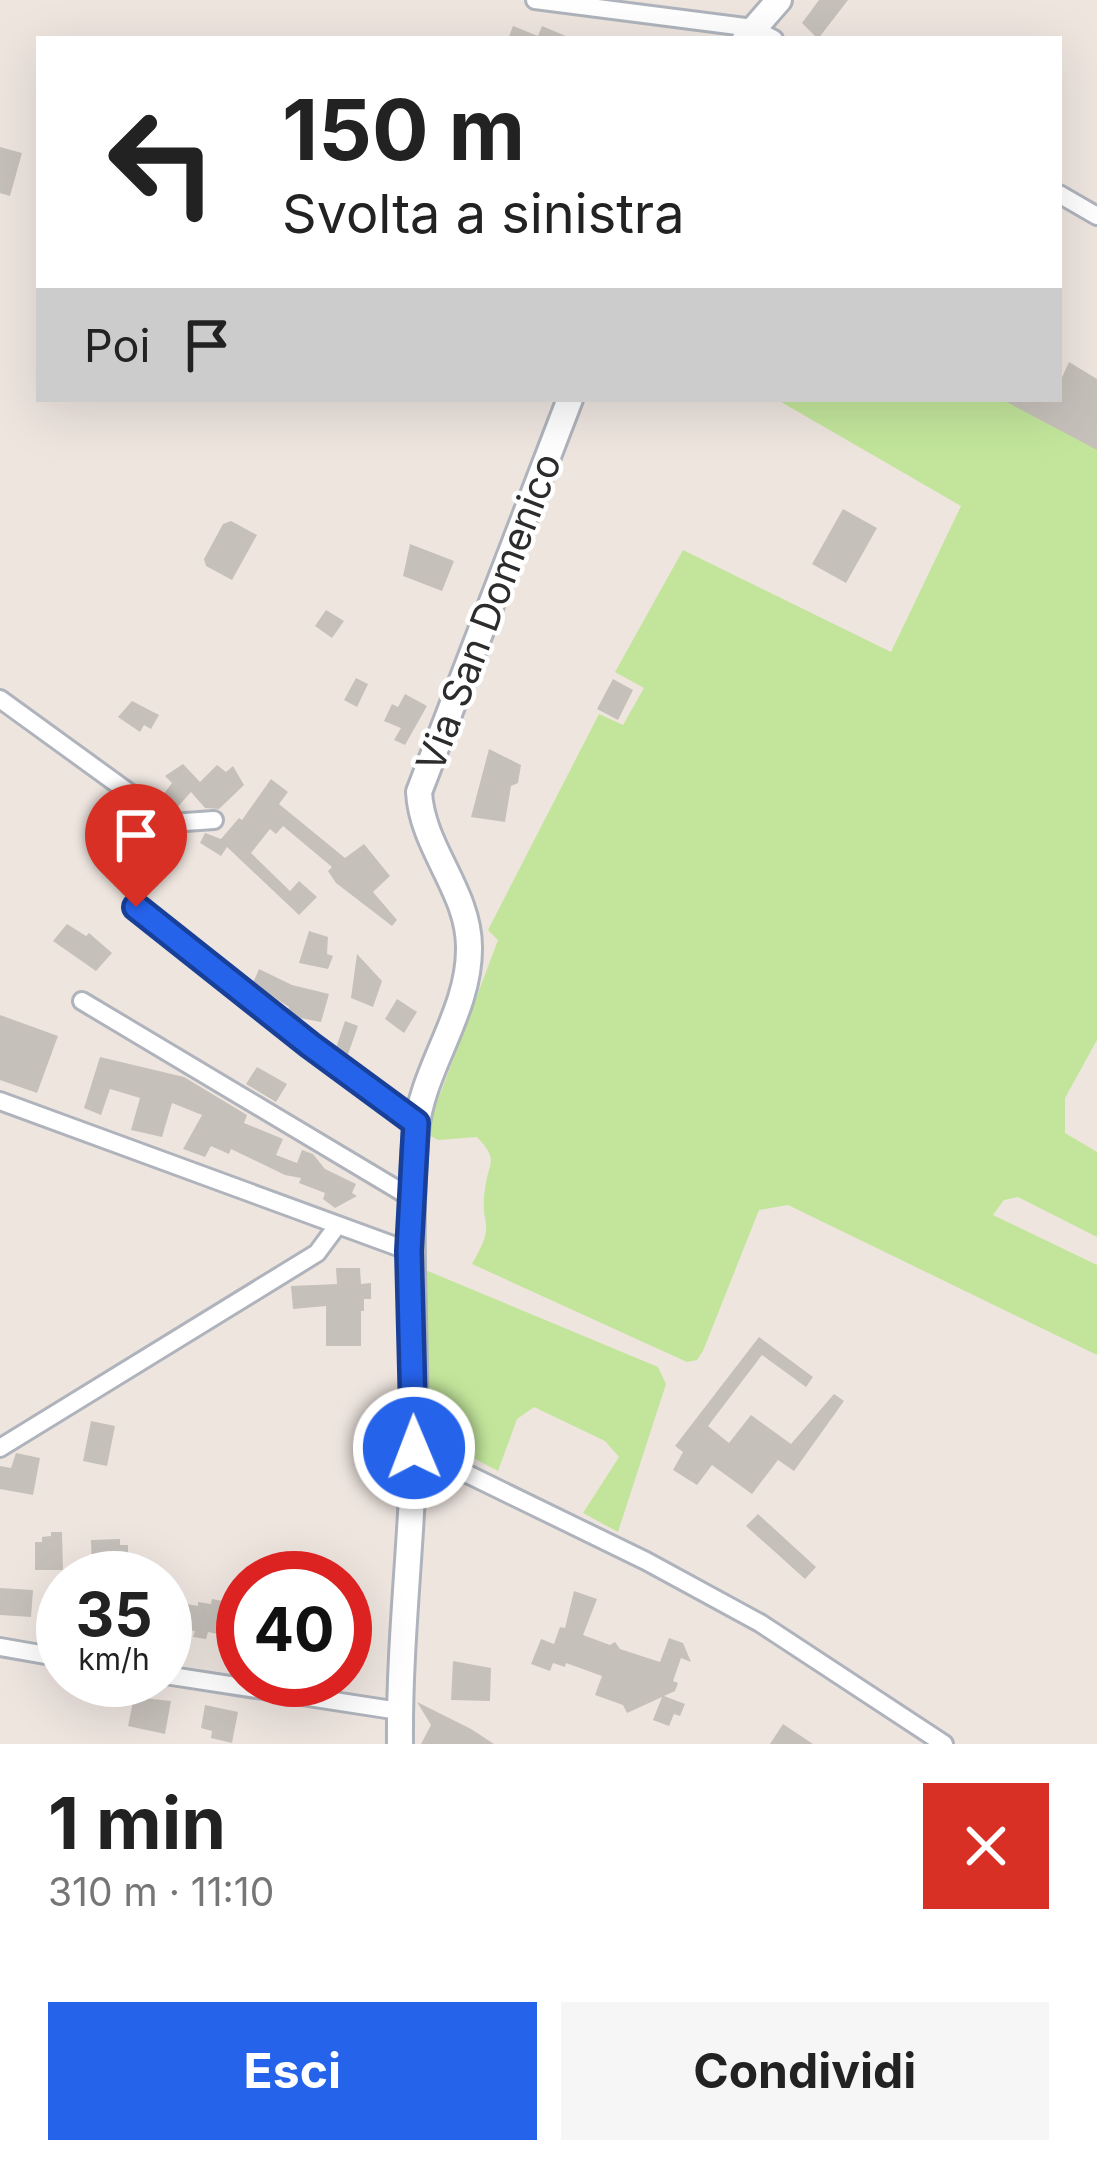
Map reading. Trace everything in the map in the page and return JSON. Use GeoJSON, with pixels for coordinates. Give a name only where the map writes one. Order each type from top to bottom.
{"type":"FeatureCollection","features":[{"type":"Feature","properties":{"kind":"street"},"geometry":{"type":"LineString","coordinates":[[535,0],[757,35],[779,0]]}},
{"type":"Feature","properties":{"kind":"street"},"geometry":{"type":"LineString","coordinates":[[1062,196],[1097,215]]}},
{"type":"Feature","properties":{"kind":"street","name":"Via San Domenico"},"geometry":{"type":"LineString","coordinates":[[400,1744],[414,1448],[409,1251],[416,1123],[468,970],[470,944],[465,916],[427,832],[419,792],[569,402]]}},
{"type":"Feature","properties":{"kind":"street"},"geometry":{"type":"LineString","coordinates":[[0,699],[171,823],[214,820]]}},
{"type":"Feature","properties":{"kind":"street"},"geometry":{"type":"LineString","coordinates":[[136,907],[416,1123]]}},
{"type":"Feature","properties":{"kind":"street"},"geometry":{"type":"LineString","coordinates":[[82,1001],[410,1197]]}},
{"type":"Feature","properties":{"kind":"street"},"geometry":{"type":"LineString","coordinates":[[0,1101],[409,1251]]}},
{"type":"Feature","properties":{"kind":"street"},"geometry":{"type":"LineString","coordinates":[[0,1448],[317,1253],[338,1226]]}},
{"type":"Feature","properties":{"kind":"street"},"geometry":{"type":"LineString","coordinates":[[414,1448],[646,1561],[760,1623],[944,1744]]}},
{"type":"Feature","properties":{"kind":"street"},"geometry":{"type":"LineString","coordinates":[[0,1647],[36,1653]]}},
{"type":"Feature","properties":{"kind":"street"},"geometry":{"type":"LineString","coordinates":[[192,1679],[400,1711]]}},
{"type":"Feature","properties":{"kind":"green space"},"geometry":{"type":"Polygon","coordinates":[[[781,402],[1013,402],[1097,447],[1097,1040],[1065,1098],[1065,1133],[1097,1152],[1097,1237],[1018,1197],[1004,1200],[993,1215],[1097,1265],[1097,1355],[788,1205],[759,1210],[703,1351],[697,1360],[687,1362],[472,1264],[486,1231],[490,1157],[477,1137],[438,1140],[429,1135],[433,1113],[498,940],[488,930],[599,714],[623,725],[644,688],[615,672],[683,550],[891,652],[961,506],[781,402]]]}},
{"type":"Feature","properties":{"kind":"green space"},"geometry":{"type":"Polygon","coordinates":[[[423,1269],[658,1367],[666,1384],[618,1532],[583,1513],[619,1457],[605,1441],[534,1407],[517,1419],[498,1471],[428,1434],[423,1269]]]}},
{"type":"Feature","properties":{"kind":"building"},"geometry":{"type":"Polygon","coordinates":[[[819,0],[848,0],[820,36],[802,23],[819,0]]]}},
{"type":"Feature","properties":{"kind":"building"},"geometry":{"type":"Polygon","coordinates":[[[513,26],[538,36],[509,36],[513,26]]]}},
{"type":"Feature","properties":{"kind":"building"},"geometry":{"type":"Polygon","coordinates":[[[542,26],[566,36],[538,36],[542,26]]]}},
{"type":"Feature","properties":{"kind":"building"},"geometry":{"type":"Polygon","coordinates":[[[0,147],[22,153],[10,196],[0,193],[0,147]]]}},
{"type":"Feature","properties":{"kind":"building"},"geometry":{"type":"Polygon","coordinates":[[[1069,362],[1097,379],[1097,450],[1007,402],[1062,402],[1062,377],[1069,362]]]}},
{"type":"Feature","properties":{"kind":"building"},"geometry":{"type":"Polygon","coordinates":[[[843,509],[877,528],[846,583],[812,564],[843,509]]]}},
{"type":"Feature","properties":{"kind":"building"},"geometry":{"type":"Polygon","coordinates":[[[231,521],[257,535],[232,580],[206,566],[204,559],[223,524],[231,521]]]}},
{"type":"Feature","properties":{"kind":"building"},"geometry":{"type":"Polygon","coordinates":[[[410,544],[454,561],[442,591],[403,576],[410,544]]]}},
{"type":"Feature","properties":{"kind":"building"},"geometry":{"type":"Polygon","coordinates":[[[326,610],[344,621],[332,638],[315,626],[326,610]]]}},
{"type":"Feature","properties":{"kind":"building"},"geometry":{"type":"Polygon","coordinates":[[[356,678],[368,684],[357,707],[344,700],[356,678]]]}},
{"type":"Feature","properties":{"kind":"building"},"geometry":{"type":"Polygon","coordinates":[[[613,679],[633,690],[618,720],[597,709],[613,679]]]}},
{"type":"Feature","properties":{"kind":"building"},"geometry":{"type":"Polygon","coordinates":[[[405,694],[427,706],[405,745],[394,740],[401,728],[384,721],[392,704],[398,707],[405,694]]]}},
{"type":"Feature","properties":{"kind":"building"},"geometry":{"type":"Polygon","coordinates":[[[132,701],[159,715],[151,729],[144,725],[140,732],[118,717],[132,701]]]}},
{"type":"Feature","properties":{"kind":"building"},"geometry":{"type":"Polygon","coordinates":[[[489,749],[521,765],[518,783],[511,786],[505,822],[471,817],[489,749]]]}},
{"type":"Feature","properties":{"kind":"building"},"geometry":{"type":"Polygon","coordinates":[[[183,764],[200,782],[217,765],[226,772],[233,766],[244,785],[219,809],[205,808],[191,792],[175,810],[160,799],[172,783],[165,776],[183,764]]]}},
{"type":"Feature","properties":{"kind":"building"},"geometry":{"type":"Polygon","coordinates":[[[271,779],[288,792],[279,804],[345,858],[364,844],[390,876],[373,892],[397,920],[392,926],[336,883],[328,871],[332,867],[283,826],[276,834],[270,829],[251,853],[290,891],[299,881],[317,897],[299,915],[227,847],[221,856],[200,843],[205,833],[221,839],[242,820],[271,779]]]}},
{"type":"Feature","properties":{"kind":"building"},"geometry":{"type":"Polygon","coordinates":[[[120,830],[149,851],[138,872],[101,851],[120,830]]]}},
{"type":"Feature","properties":{"kind":"building"},"geometry":{"type":"Polygon","coordinates":[[[67,924],[86,936],[89,933],[112,953],[96,971],[53,941],[67,924]]]}},
{"type":"Feature","properties":{"kind":"building"},"geometry":{"type":"Polygon","coordinates":[[[309,931],[328,937],[327,954],[333,956],[328,969],[299,963],[309,931]]]}},
{"type":"Feature","properties":{"kind":"building"},"geometry":{"type":"Polygon","coordinates":[[[357,954],[382,981],[373,1007],[351,998],[357,954]]]}},
{"type":"Feature","properties":{"kind":"building"},"geometry":{"type":"Polygon","coordinates":[[[259,969],[292,985],[329,994],[321,1022],[295,1017],[289,1007],[253,983],[259,969]]]}},
{"type":"Feature","properties":{"kind":"building"},"geometry":{"type":"Polygon","coordinates":[[[397,999],[417,1012],[404,1033],[385,1019],[397,999]]]}},
{"type":"Feature","properties":{"kind":"building"},"geometry":{"type":"Polygon","coordinates":[[[0,1015],[58,1036],[37,1093],[0,1080],[0,1015]]]}},
{"type":"Feature","properties":{"kind":"building"},"geometry":{"type":"Polygon","coordinates":[[[345,1021],[358,1026],[347,1057],[336,1048],[345,1021]]]}},
{"type":"Feature","properties":{"kind":"building"},"geometry":{"type":"Polygon","coordinates":[[[100,1057],[184,1077],[247,1115],[244,1123],[283,1139],[276,1155],[297,1163],[302,1150],[313,1154],[325,1169],[356,1184],[352,1193],[357,1196],[335,1208],[323,1199],[325,1193],[299,1183],[301,1178],[231,1149],[229,1154],[211,1146],[205,1157],[183,1149],[202,1115],[172,1103],[162,1137],[131,1130],[140,1098],[110,1089],[101,1115],[84,1108],[100,1057]]]}},
{"type":"Feature","properties":{"kind":"building"},"geometry":{"type":"Polygon","coordinates":[[[257,1067],[287,1084],[276,1102],[246,1084],[257,1067]]]}},
{"type":"Feature","properties":{"kind":"building"},"geometry":{"type":"Polygon","coordinates":[[[336,1268],[360,1268],[361,1284],[371,1283],[371,1299],[364,1299],[361,1311],[361,1346],[326,1346],[326,1306],[293,1309],[291,1286],[337,1284],[336,1268]]]}},
{"type":"Feature","properties":{"kind":"building"},"geometry":{"type":"Polygon","coordinates":[[[759,1337],[813,1377],[806,1387],[762,1355],[708,1426],[729,1443],[751,1415],[791,1444],[834,1394],[844,1401],[794,1471],[778,1460],[752,1494],[712,1465],[697,1485],[673,1470],[683,1452],[675,1446],[759,1337]]]}},
{"type":"Feature","properties":{"kind":"building"},"geometry":{"type":"Polygon","coordinates":[[[91,1421],[115,1426],[107,1466],[83,1461],[91,1421]]]}},
{"type":"Feature","properties":{"kind":"building"},"geometry":{"type":"Polygon","coordinates":[[[16,1453],[40,1458],[33,1495],[0,1489],[0,1466],[11,1468],[16,1453]]]}},
{"type":"Feature","properties":{"kind":"building"},"geometry":{"type":"Polygon","coordinates":[[[758,1514],[816,1567],[805,1579],[746,1526],[758,1514]]]}},
{"type":"Feature","properties":{"kind":"building"},"geometry":{"type":"Polygon","coordinates":[[[51,1532],[62,1532],[62,1551],[36,1551],[35,1570],[35,1542],[51,1532]]]}},
{"type":"Feature","properties":{"kind":"building"},"geometry":{"type":"Polygon","coordinates":[[[120,1539],[128,1551],[91,1551],[91,1540],[120,1539]]]}},
{"type":"Feature","properties":{"kind":"building"},"geometry":{"type":"Polygon","coordinates":[[[0,1588],[33,1590],[31,1617],[0,1615],[0,1588]]]}},
{"type":"Feature","properties":{"kind":"building"},"geometry":{"type":"Polygon","coordinates":[[[574,1591],[597,1599],[583,1635],[610,1645],[615,1642],[620,1649],[660,1662],[669,1638],[683,1643],[691,1662],[681,1658],[673,1681],[678,1683],[675,1691],[664,1696],[685,1704],[669,1726],[653,1720],[662,1697],[627,1713],[623,1705],[595,1695],[602,1676],[566,1663],[565,1667],[553,1663],[550,1671],[531,1664],[541,1639],[554,1644],[560,1627],[565,1628],[574,1591]]]}},
{"type":"Feature","properties":{"kind":"building"},"geometry":{"type":"Polygon","coordinates":[[[216,1600],[216,1634],[208,1632],[206,1639],[193,1637],[192,1605],[216,1600]]]}},
{"type":"Feature","properties":{"kind":"building"},"geometry":{"type":"Polygon","coordinates":[[[453,1661],[491,1668],[490,1701],[451,1700],[453,1661]]]}},
{"type":"Feature","properties":{"kind":"building"},"geometry":{"type":"Polygon","coordinates":[[[417,1702],[494,1744],[421,1744],[431,1725],[417,1702]]]}},
{"type":"Feature","properties":{"kind":"building"},"geometry":{"type":"Polygon","coordinates":[[[205,1705],[238,1712],[232,1743],[211,1738],[212,1731],[201,1728],[205,1705]]]}},
{"type":"Feature","properties":{"kind":"building"},"geometry":{"type":"Polygon","coordinates":[[[132,1707],[170,1707],[165,1734],[128,1726],[132,1707]]]}},
{"type":"Feature","properties":{"kind":"building"},"geometry":{"type":"Polygon","coordinates":[[[783,1724],[813,1744],[770,1744],[783,1724]]]}},
{"type":"Feature","properties":{"kind":"route"},"geometry":{"type":"LineString","coordinates":[[136,907],[416,1123],[409,1251],[414,1448]]}}]}
